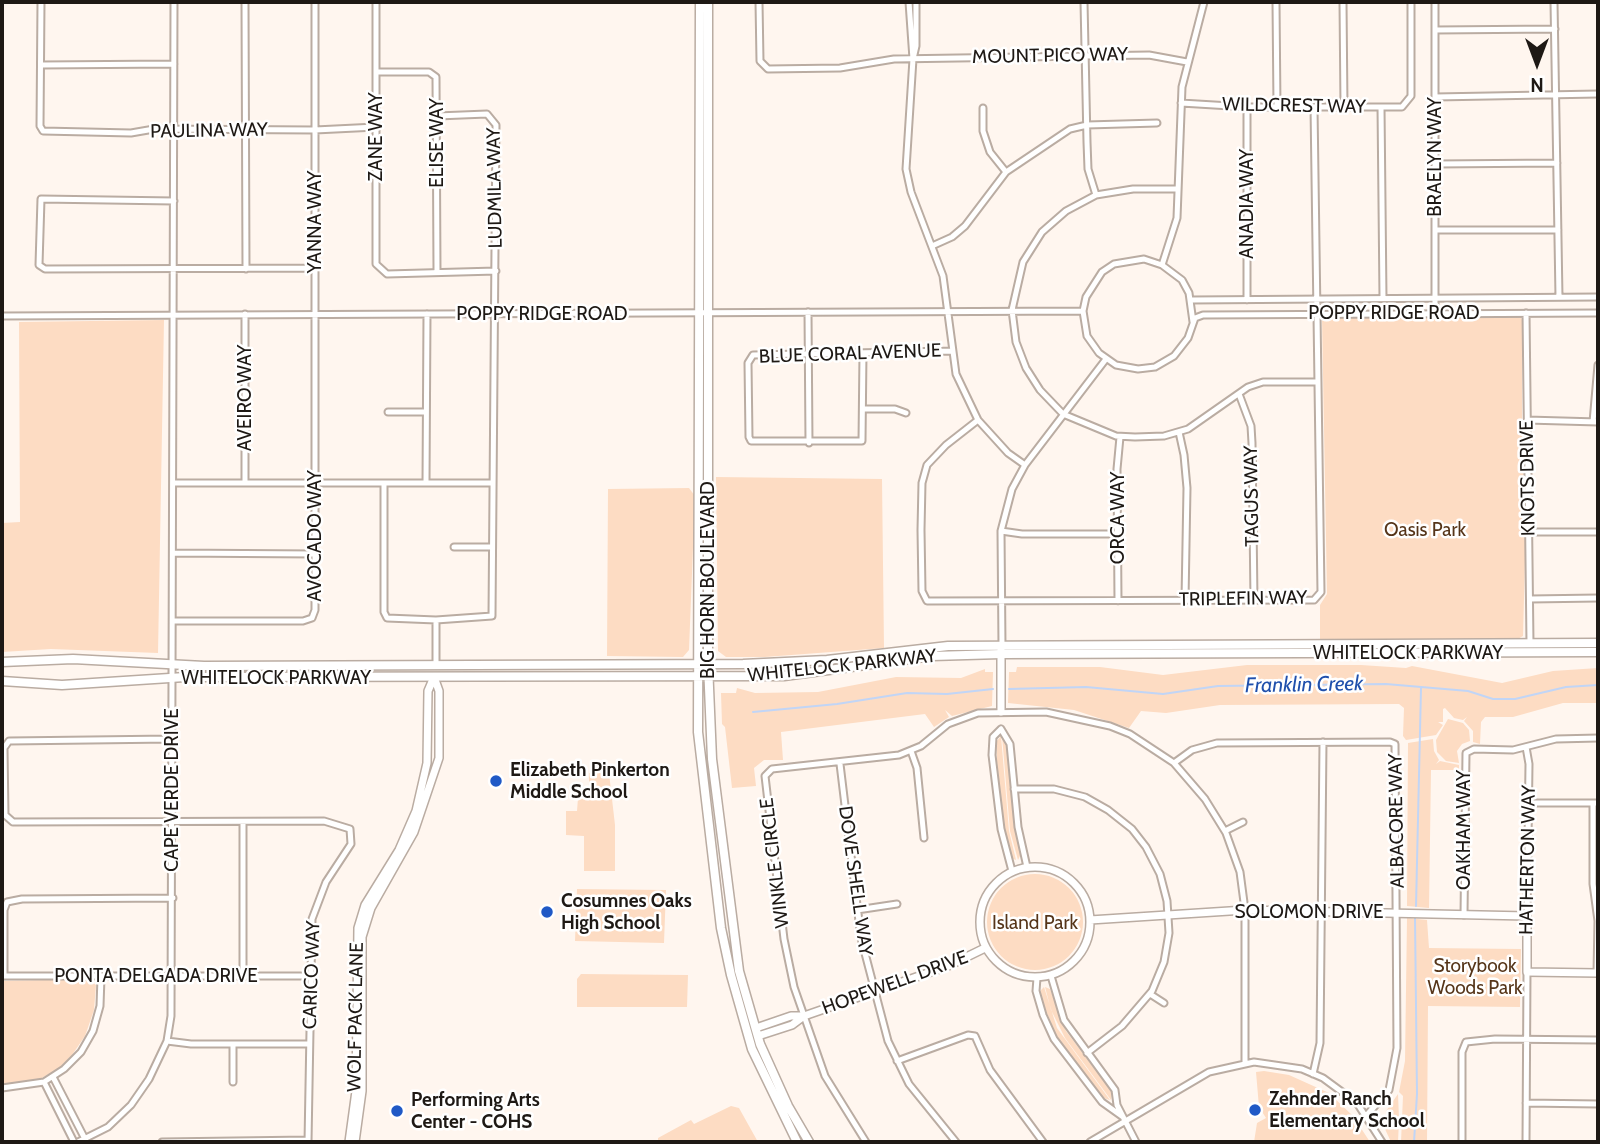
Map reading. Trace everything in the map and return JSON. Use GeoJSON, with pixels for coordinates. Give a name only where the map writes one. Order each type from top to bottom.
{"type":"FeatureCollection","features":[{"type":"Feature","properties":{"kind":"main road","name":"BIG HORN BOULEVARD"},"geometry":{"type":"LineString","coordinates":[[700,2],[708,664],[713,770],[739,971],[757,1032],[783,1095],[809,1142]]}},
{"type":"Feature","properties":{"kind":"main road","name":"BIG HORN BOULEVARD"},"geometry":{"type":"LineString","coordinates":[[708,2],[697,664],[699,745],[726,956],[752,1049],[797,1142]]}},
{"type":"Feature","properties":{"kind":"main road","name":"WHITELOCK PARKWAY"},"geometry":{"type":"LineString","coordinates":[[2,681],[62,685],[172,678],[784,676],[932,656],[1001,650],[1598,643]]}},
{"type":"Feature","properties":{"kind":"main road","name":"WHITELOCK PARKWAY"},"geometry":{"type":"LineString","coordinates":[[2,663],[73,659],[173,665],[708,664],[827,660],[947,646],[1001,650],[1598,652]]}},
{"type":"Feature","properties":{"kind":"main road"},"geometry":{"type":"LineString","coordinates":[[395,665],[422,670],[434,677],[451,670],[516,665]]}},
{"type":"Feature","properties":{"kind":"street"},"geometry":{"type":"LineString","coordinates":[[41,2],[41,65],[174,64]]}},
{"type":"Feature","properties":{"kind":"street","name":"CAPE VERDE DRIVE"},"geometry":{"type":"LineString","coordinates":[[76,1142],[86,1141],[108,1127],[131,1105],[149,1079],[167,1041],[173,976],[171,740],[174,621],[174,2]]}},
{"type":"Feature","properties":{"kind":"street"},"geometry":{"type":"LineString","coordinates":[[245,2],[246,269]]}},
{"type":"Feature","properties":{"kind":"street","name":"YANNA WAY"},"geometry":{"type":"LineString","coordinates":[[315,2],[315,314]]}},
{"type":"Feature","properties":{"kind":"street","name":"ZANE WAY"},"geometry":{"type":"LineString","coordinates":[[376,2],[375,261],[379,270],[387,274],[437,271]]}},
{"type":"Feature","properties":{"kind":"street","name":"MOUNT PICO WAY"},"geometry":{"type":"LineString","coordinates":[[759,2],[759,58],[766,69],[840,68],[881,60],[1085,56],[1154,55],[1188,62]]}},
{"type":"Feature","properties":{"kind":"street"},"geometry":{"type":"LineString","coordinates":[[909,2],[913,59],[906,169],[911,192],[943,276],[945,311],[956,374],[978,420],[1009,453],[1025,465]]}},
{"type":"Feature","properties":{"kind":"street"},"geometry":{"type":"LineString","coordinates":[[913,59],[916,46],[916,2]]}},
{"type":"Feature","properties":{"kind":"street"},"geometry":{"type":"LineString","coordinates":[[1084,2],[1088,169],[1096,195]]}},
{"type":"Feature","properties":{"kind":"street"},"geometry":{"type":"LineString","coordinates":[[1162,265],[1175,227],[1181,103],[1203,2]]}},
{"type":"Feature","properties":{"kind":"street"},"geometry":{"type":"LineString","coordinates":[[1276,2],[1277,107]]}},
{"type":"Feature","properties":{"kind":"street"},"geometry":{"type":"LineString","coordinates":[[1343,2],[1343,107]]}},
{"type":"Feature","properties":{"kind":"street","name":"WILDCREST WAY"},"geometry":{"type":"LineString","coordinates":[[1181,103],[1247,107],[1381,107],[1407,104],[1411,96],[1410,2]]}},
{"type":"Feature","properties":{"kind":"street","name":"BRAELYN WAY"},"geometry":{"type":"LineString","coordinates":[[1434,313],[1435,2]]}},
{"type":"Feature","properties":{"kind":"street"},"geometry":{"type":"LineString","coordinates":[[1554,2],[1559,297]]}},
{"type":"Feature","properties":{"kind":"street"},"geometry":{"type":"LineString","coordinates":[[1435,30],[1555,29]]}},
{"type":"Feature","properties":{"kind":"street","name":"PAULINA WAY"},"geometry":{"type":"LineString","coordinates":[[41,65],[40,126],[43,131],[131,134],[154,129],[315,130],[376,127]]}},
{"type":"Feature","properties":{"kind":"street","name":"ELISE WAY"},"geometry":{"type":"LineString","coordinates":[[376,72],[434,74],[437,116],[437,271]]}},
{"type":"Feature","properties":{"kind":"street"},"geometry":{"type":"LineString","coordinates":[[1435,97],[1598,93]]}},
{"type":"Feature","properties":{"kind":"street","name":"ANADIA WAY"},"geometry":{"type":"LineString","coordinates":[[1247,107],[1247,300]]}},
{"type":"Feature","properties":{"kind":"street","name":"TRIPLEFIN WAY"},"geometry":{"type":"LineString","coordinates":[[978,420],[946,444],[927,465],[922,483],[922,591],[927,601],[1314,600],[1321,592],[1314,107]]}},
{"type":"Feature","properties":{"kind":"street"},"geometry":{"type":"LineString","coordinates":[[1381,107],[1383,298]]}},
{"type":"Feature","properties":{"kind":"street"},"geometry":{"type":"LineString","coordinates":[[983,108],[983,131],[990,152],[1006,172]]}},
{"type":"Feature","properties":{"kind":"street","name":"LUDMILA WAY"},"geometry":{"type":"LineString","coordinates":[[436,620],[492,617],[496,271],[496,122],[484,114],[437,116]]}},
{"type":"Feature","properties":{"kind":"street"},"geometry":{"type":"LineString","coordinates":[[932,246],[952,237],[965,226],[1006,172],[1070,129],[1087,125],[1157,123]]}},
{"type":"Feature","properties":{"kind":"street"},"geometry":{"type":"LineString","coordinates":[[1435,164],[1557,163]]}},
{"type":"Feature","properties":{"kind":"street"},"geometry":{"type":"LineString","coordinates":[[1178,189],[1133,189],[1096,195],[1066,211],[1042,232],[1023,262],[1012,310],[1016,342],[1026,368],[1040,390],[1063,414],[1120,436],[1164,436],[1188,429],[1239,394],[1263,382],[1318,382]]}},
{"type":"Feature","properties":{"kind":"street"},"geometry":{"type":"LineString","coordinates":[[174,201],[41,199],[37,260],[46,269],[315,268]]}},
{"type":"Feature","properties":{"kind":"street"},"geometry":{"type":"LineString","coordinates":[[1435,230],[1558,230]]}},
{"type":"Feature","properties":{"kind":"street"},"geometry":{"type":"LineString","coordinates":[[1144,259],[1162,265],[1182,280],[1191,300],[1193,322],[1182,348],[1160,365],[1132,369],[1106,359],[1089,341],[1083,311],[1092,284],[1114,264],[1144,259]]}},
{"type":"Feature","properties":{"kind":"street"},"geometry":{"type":"LineString","coordinates":[[437,271],[496,271]]}},
{"type":"Feature","properties":{"kind":"street","name":"POPPY RIDGE ROAD"},"geometry":{"type":"LineString","coordinates":[[1191,300],[1598,297]]}},
{"type":"Feature","properties":{"kind":"street","name":"POPPY RIDGE ROAD"},"geometry":{"type":"LineString","coordinates":[[2,316],[1083,311]]}},
{"type":"Feature","properties":{"kind":"street"},"geometry":{"type":"LineString","coordinates":[[808,312],[809,443],[862,441],[863,354]]}},
{"type":"Feature","properties":{"kind":"street","name":"KNOTS DRIVE"},"geometry":{"type":"LineString","coordinates":[[1526,313],[1530,643]]}},
{"type":"Feature","properties":{"kind":"street","name":"POPPY RIDGE ROAD"},"geometry":{"type":"LineString","coordinates":[[1193,322],[1203,315],[1598,313]]}},
{"type":"Feature","properties":{"kind":"street","name":"AVEIRO WAY"},"geometry":{"type":"LineString","coordinates":[[245,314],[245,483]]}},
{"type":"Feature","properties":{"kind":"street","name":"AVOCADO WAY"},"geometry":{"type":"LineString","coordinates":[[174,621],[303,621],[312,618],[315,610],[315,314]]}},
{"type":"Feature","properties":{"kind":"street"},"geometry":{"type":"LineString","coordinates":[[426,483],[427,314]]}},
{"type":"Feature","properties":{"kind":"street","name":"BLUE CORAL AVENUE"},"geometry":{"type":"LineString","coordinates":[[809,443],[751,441],[750,358],[758,354],[951,351]]}},
{"type":"Feature","properties":{"kind":"street"},"geometry":{"type":"LineString","coordinates":[[1027,867],[1018,827],[1010,744],[1001,729],[1002,531],[1012,489],[1025,465],[1106,359]]}},
{"type":"Feature","properties":{"kind":"street"},"geometry":{"type":"LineString","coordinates":[[1527,420],[1596,422],[1598,365]]}},
{"type":"Feature","properties":{"kind":"street","name":"TAGUS WAY"},"geometry":{"type":"LineString","coordinates":[[1239,394],[1251,426],[1254,600]]}},
{"type":"Feature","properties":{"kind":"street"},"geometry":{"type":"LineString","coordinates":[[864,409],[895,409],[906,413]]}},
{"type":"Feature","properties":{"kind":"street"},"geometry":{"type":"LineString","coordinates":[[388,412],[426,412]]}},
{"type":"Feature","properties":{"kind":"street"},"geometry":{"type":"LineString","coordinates":[[1179,432],[1187,488],[1185,600]]}},
{"type":"Feature","properties":{"kind":"street","name":"ORCA WAY"},"geometry":{"type":"LineString","coordinates":[[1118,601],[1120,436]]}},
{"type":"Feature","properties":{"kind":"street"},"geometry":{"type":"LineString","coordinates":[[173,483],[493,483]]}},
{"type":"Feature","properties":{"kind":"street"},"geometry":{"type":"LineString","coordinates":[[384,483],[384,612],[387,618],[394,620],[436,620],[436,665]]}},
{"type":"Feature","properties":{"kind":"street"},"geometry":{"type":"LineString","coordinates":[[1002,531],[1022,534],[1118,534]]}},
{"type":"Feature","properties":{"kind":"street"},"geometry":{"type":"LineString","coordinates":[[1530,532],[1598,532]]}},
{"type":"Feature","properties":{"kind":"street"},"geometry":{"type":"LineString","coordinates":[[454,547],[492,547]]}},
{"type":"Feature","properties":{"kind":"street"},"geometry":{"type":"LineString","coordinates":[[173,553],[315,554]]}},
{"type":"Feature","properties":{"kind":"street"},"geometry":{"type":"LineString","coordinates":[[1530,599],[1598,598]]}},
{"type":"Feature","properties":{"kind":"street","name":"WOLF PACK LANE"},"geometry":{"type":"LineString","coordinates":[[349,1142],[355,1091],[358,928],[365,905],[395,856],[416,811],[427,763],[428,691],[434,677]]}},
{"type":"Feature","properties":{"kind":"street","name":"WOLF PACK LANE"},"geometry":{"type":"LineString","coordinates":[[355,1142],[362,1091],[362,937],[371,908],[414,832],[439,758],[439,687],[434,677]]}},
{"type":"Feature","properties":{"kind":"street","name":"WINKLE CIRCLE"},"geometry":{"type":"LineString","coordinates":[[866,1142],[825,1076],[804,1017],[784,939],[765,776],[772,769],[840,764],[911,751],[953,721],[978,713],[1046,712],[1087,719],[1130,734],[1174,763],[1205,799],[1225,831],[1240,872],[1245,911],[1245,1063]]}},
{"type":"Feature","properties":{"kind":"street"},"geometry":{"type":"LineString","coordinates":[[1001,729],[993,737],[992,755],[1000,829],[1012,871]]}},
{"type":"Feature","properties":{"kind":"street","name":"OAKHAM WAY"},"geometry":{"type":"LineString","coordinates":[[1464,915],[1466,753],[1474,749],[1526,747],[1556,739],[1598,738]]}},
{"type":"Feature","properties":{"kind":"street","name":"CARICO WAY"},"geometry":{"type":"LineString","coordinates":[[171,740],[9,741],[4,748],[6,819],[13,822],[333,822],[344,825],[352,833],[351,844],[318,899],[310,933],[308,1141]]}},
{"type":"Feature","properties":{"kind":"street","name":"ALBACORE WAY"},"geometry":{"type":"LineString","coordinates":[[1174,763],[1192,750],[1217,743],[1390,741],[1395,744],[1398,912],[1395,1072],[1390,1090],[1366,1116]]}},
{"type":"Feature","properties":{"kind":"street"},"geometry":{"type":"LineString","coordinates":[[1313,1074],[1320,1043],[1323,742]]}},
{"type":"Feature","properties":{"kind":"street","name":"HATHERTON WAY"},"geometry":{"type":"LineString","coordinates":[[1526,747],[1529,803],[1526,1142]]}},
{"type":"Feature","properties":{"kind":"street"},"geometry":{"type":"LineString","coordinates":[[911,751],[917,768],[925,838]]}},
{"type":"Feature","properties":{"kind":"street","name":"DOVE SHELL WAY"},"geometry":{"type":"LineString","coordinates":[[840,764],[857,910],[866,960],[888,1041],[909,1084],[956,1142]]}},
{"type":"Feature","properties":{"kind":"street"},"geometry":{"type":"LineString","coordinates":[[1014,789],[1054,789],[1085,797],[1116,816],[1146,847],[1160,874],[1169,915],[1164,962],[1150,994],[1122,1026],[1087,1052]]}},
{"type":"Feature","properties":{"kind":"street"},"geometry":{"type":"LineString","coordinates":[[1527,972],[1597,973],[1598,921],[1593,884],[1596,803],[1529,803]]}},
{"type":"Feature","properties":{"kind":"street"},"geometry":{"type":"LineString","coordinates":[[243,822],[243,976]]}},
{"type":"Feature","properties":{"kind":"street"},"geometry":{"type":"LineString","coordinates":[[1225,831],[1243,822]]}},
{"type":"Feature","properties":{"kind":"street"},"geometry":{"type":"LineString","coordinates":[[1027,867],[1047,868],[1070,880],[1084,897],[1090,920],[1089,933],[1080,955],[1072,964],[1051,976],[1022,976],[1004,969],[985,948],[979,927],[983,902],[994,885],[1012,871],[1027,867]]}},
{"type":"Feature","properties":{"kind":"street"},"geometry":{"type":"LineString","coordinates":[[3,976],[7,902],[22,899],[173,898]]}},
{"type":"Feature","properties":{"kind":"street"},"geometry":{"type":"LineString","coordinates":[[857,910],[897,904]]}},
{"type":"Feature","properties":{"kind":"street","name":"SOLOMON DRIVE"},"geometry":{"type":"LineString","coordinates":[[1090,920],[1245,911],[1527,916]]}},
{"type":"Feature","properties":{"kind":"street","name":"HOPEWELL DRIVE"},"geometry":{"type":"LineString","coordinates":[[757,1032],[792,1025],[804,1017],[948,966],[985,948]]}},
{"type":"Feature","properties":{"kind":"street","name":"PONTA DELGADA DRIVE"},"geometry":{"type":"LineString","coordinates":[[3,976],[309,976]]}},
{"type":"Feature","properties":{"kind":"street"},"geometry":{"type":"LineString","coordinates":[[2,1088],[44,1082],[81,1052],[93,1031],[100,1006],[100,976]]}},
{"type":"Feature","properties":{"kind":"street"},"geometry":{"type":"LineString","coordinates":[[1051,976],[1064,1020],[1115,1090],[1124,1119],[1136,1142]]}},
{"type":"Feature","properties":{"kind":"street"},"geometry":{"type":"LineString","coordinates":[[1037,978],[1036,991],[1054,1039],[1102,1102],[1124,1119]]}},
{"type":"Feature","properties":{"kind":"street"},"geometry":{"type":"LineString","coordinates":[[1150,994],[1164,1003]]}},
{"type":"Feature","properties":{"kind":"street"},"geometry":{"type":"LineString","coordinates":[[897,1061],[968,1035],[975,1036],[990,1070],[1043,1142]]}},
{"type":"Feature","properties":{"kind":"street"},"geometry":{"type":"LineString","coordinates":[[1462,1142],[1462,1052],[1466,1042],[1598,1040]]}},
{"type":"Feature","properties":{"kind":"street"},"geometry":{"type":"LineString","coordinates":[[167,1041],[309,1044]]}},
{"type":"Feature","properties":{"kind":"street"},"geometry":{"type":"LineString","coordinates":[[233,1044],[233,1082]]}},
{"type":"Feature","properties":{"kind":"street"},"geometry":{"type":"LineString","coordinates":[[1090,1142],[1124,1119],[1200,1076],[1245,1063],[1276,1063],[1313,1074],[1343,1091],[1366,1116],[1382,1142]]}},
{"type":"Feature","properties":{"kind":"street"},"geometry":{"type":"LineString","coordinates":[[53,1077],[86,1141]]}},
{"type":"Feature","properties":{"kind":"street"},"geometry":{"type":"LineString","coordinates":[[44,1082],[76,1142]]}},
{"type":"Feature","properties":{"kind":"street"},"geometry":{"type":"LineString","coordinates":[[1526,1103],[1598,1104]]}},
{"type":"Feature","properties":{"kind":"street"},"geometry":{"type":"LineString","coordinates":[[162,1142],[308,1141]]}},
{"type":"Feature","properties":{"kind":"green space","name":"Oasis Park"},"geometry":{"type":"Polygon","coordinates":[[[1520,315],[1526,522],[1523,636],[1516,640],[1320,641],[1320,605],[1327,594],[1322,318],[1520,315]]]}},
{"type":"Feature","properties":{"kind":"green space"},"geometry":{"type":"Polygon","coordinates":[[[164,320],[158,653],[51,649],[2,652],[2,523],[20,522],[19,322],[164,320]]]}},
{"type":"Feature","properties":{"kind":"green space"},"geometry":{"type":"Polygon","coordinates":[[[716,477],[882,479],[884,648],[765,657],[726,657],[718,651],[716,477]]]}},
{"type":"Feature","properties":{"kind":"green space"},"geometry":{"type":"Polygon","coordinates":[[[689,488],[695,496],[689,650],[683,657],[607,656],[608,489],[689,488]]]}},
{"type":"Feature","properties":{"kind":"green space"},"geometry":{"type":"Polygon","coordinates":[[[1247,665],[1412,666],[1502,683],[1553,671],[1598,668],[1598,703],[1563,703],[1513,717],[1485,717],[1481,722],[1480,744],[1473,742],[1473,731],[1464,721],[1467,717],[1463,720],[1454,718],[1445,708],[1443,722],[1438,722],[1443,725],[1436,735],[1406,740],[1403,736],[1404,708],[1399,704],[1220,705],[1166,713],[1141,711],[1129,728],[1074,710],[1008,703],[1009,672],[1016,672],[1017,667],[1100,667],[1163,675],[1247,665]]]}},
{"type":"Feature","properties":{"kind":"green space"},"geometry":{"type":"Polygon","coordinates":[[[985,669],[985,672],[993,672],[992,706],[952,716],[945,710],[949,717],[934,727],[925,714],[781,732],[783,760],[764,760],[754,768],[756,786],[732,788],[725,727],[722,724],[721,693],[736,693],[737,688],[755,693],[818,692],[896,677],[961,678],[985,669]]]}},
{"type":"Feature","properties":{"kind":"green space"},"geometry":{"type":"Polygon","coordinates":[[[1448,719],[1463,723],[1469,730],[1470,741],[1462,744],[1457,751],[1459,763],[1446,761],[1437,752],[1436,740],[1448,719]]]}},
{"type":"Feature","properties":{"kind":"green space"},"geometry":{"type":"Polygon","coordinates":[[[1001,736],[1009,831],[1016,860],[1011,858],[1005,837],[996,742],[1001,736]]]}},
{"type":"Feature","properties":{"kind":"green space"},"geometry":{"type":"Polygon","coordinates":[[[1002,736],[1006,741],[1014,822],[1021,854],[1018,860],[1010,831],[1002,736]]]}},
{"type":"Feature","properties":{"kind":"green space"},"geometry":{"type":"Polygon","coordinates":[[[1433,739],[1434,751],[1439,760],[1436,764],[1440,761],[1459,765],[1459,770],[1431,770],[1429,908],[1407,906],[1408,743],[1433,739]]]}},
{"type":"Feature","properties":{"kind":"green space"},"geometry":{"type":"Polygon","coordinates":[[[589,773],[609,773],[615,825],[615,871],[584,871],[584,836],[566,835],[566,811],[577,811],[578,798],[589,797],[589,773]]]}},
{"type":"Feature","properties":{"kind":"green space","name":"Island Park"},"geometry":{"type":"Polygon","coordinates":[[[1035,874],[1053,878],[1069,888],[1079,904],[1083,922],[1079,940],[1069,956],[1053,966],[1035,970],[1017,966],[1001,956],[991,940],[987,922],[991,904],[1001,888],[1017,878],[1035,874]]]}},
{"type":"Feature","properties":{"kind":"green space"},"geometry":{"type":"Polygon","coordinates":[[[577,889],[666,890],[664,943],[575,941],[577,889]]]}},
{"type":"Feature","properties":{"kind":"green space","name":"Storybook Woods Park"},"geometry":{"type":"Polygon","coordinates":[[[1407,918],[1427,920],[1429,948],[1521,949],[1520,1007],[1428,1006],[1427,1142],[1401,1142],[1403,1096],[1399,1092],[1405,1061],[1407,918]]]}},
{"type":"Feature","properties":{"kind":"green space"},"geometry":{"type":"Polygon","coordinates":[[[581,974],[688,975],[687,1007],[577,1007],[577,979],[581,974]]]}},
{"type":"Feature","properties":{"kind":"green space"},"geometry":{"type":"Polygon","coordinates":[[[88,979],[96,985],[94,1010],[85,1036],[72,1055],[58,1069],[40,1079],[2,1085],[2,981],[88,979]]]}},
{"type":"Feature","properties":{"kind":"green space"},"geometry":{"type":"Polygon","coordinates":[[[1044,987],[1057,1028],[1110,1100],[1103,1098],[1059,1041],[1043,1004],[1040,991],[1044,987]]]}},
{"type":"Feature","properties":{"kind":"green space"},"geometry":{"type":"Polygon","coordinates":[[[1045,987],[1050,989],[1066,1031],[1112,1092],[1111,1100],[1065,1038],[1051,1010],[1045,987]]]}},
{"type":"Feature","properties":{"kind":"green space"},"geometry":{"type":"Polygon","coordinates":[[[1256,1072],[1289,1075],[1329,1093],[1353,1116],[1370,1142],[1254,1142],[1257,1123],[1266,1118],[1259,1107],[1256,1072]]]}},
{"type":"Feature","properties":{"kind":"green space"},"geometry":{"type":"Polygon","coordinates":[[[1398,1094],[1399,1119],[1389,1119],[1386,1111],[1398,1094]]]}},
{"type":"Feature","properties":{"kind":"green space"},"geometry":{"type":"Polygon","coordinates":[[[731,1106],[739,1108],[758,1142],[658,1142],[658,1138],[691,1120],[694,1124],[731,1106]]]}},
{"type":"Feature","properties":{"kind":"green space"},"geometry":{"type":"Polygon","coordinates":[[[1389,1120],[1399,1120],[1398,1142],[1391,1142],[1385,1129],[1389,1120]]]}},
{"type":"Feature","properties":{"kind":"waterway","name":"Franklin Creek"},"geometry":{"type":"LineString","coordinates":[[1009,689],[1086,687],[1163,694],[1218,686],[1386,684],[1468,691],[1493,699],[1515,699],[1566,687],[1598,685]]}},
{"type":"Feature","properties":{"kind":"waterway"},"geometry":{"type":"LineString","coordinates":[[1416,906],[1421,688]]}},
{"type":"Feature","properties":{"kind":"waterway","name":"Franklin Creek"},"geometry":{"type":"LineString","coordinates":[[753,712],[837,704],[907,693],[947,694],[993,689]]}},
{"type":"Feature","properties":{"kind":"waterway"},"geometry":{"type":"LineString","coordinates":[[1414,1142],[1417,1094],[1415,918]]}},
{"type":"Feature","properties":{"kind":"place","name":"Elizabeth Pinkerton Middle School"},"geometry":{"type":"Point","coordinates":[496,781]}},
{"type":"Feature","properties":{"kind":"place","name":"Cosumnes Oaks High School"},"geometry":{"type":"Point","coordinates":[547,912]}},
{"type":"Feature","properties":{"kind":"place","name":"Zehnder Ranch Elementary School"},"geometry":{"type":"Point","coordinates":[1255,1110]}},
{"type":"Feature","properties":{"kind":"place","name":"Performing Arts Center - COHS"},"geometry":{"type":"Point","coordinates":[397,1111]}}]}
